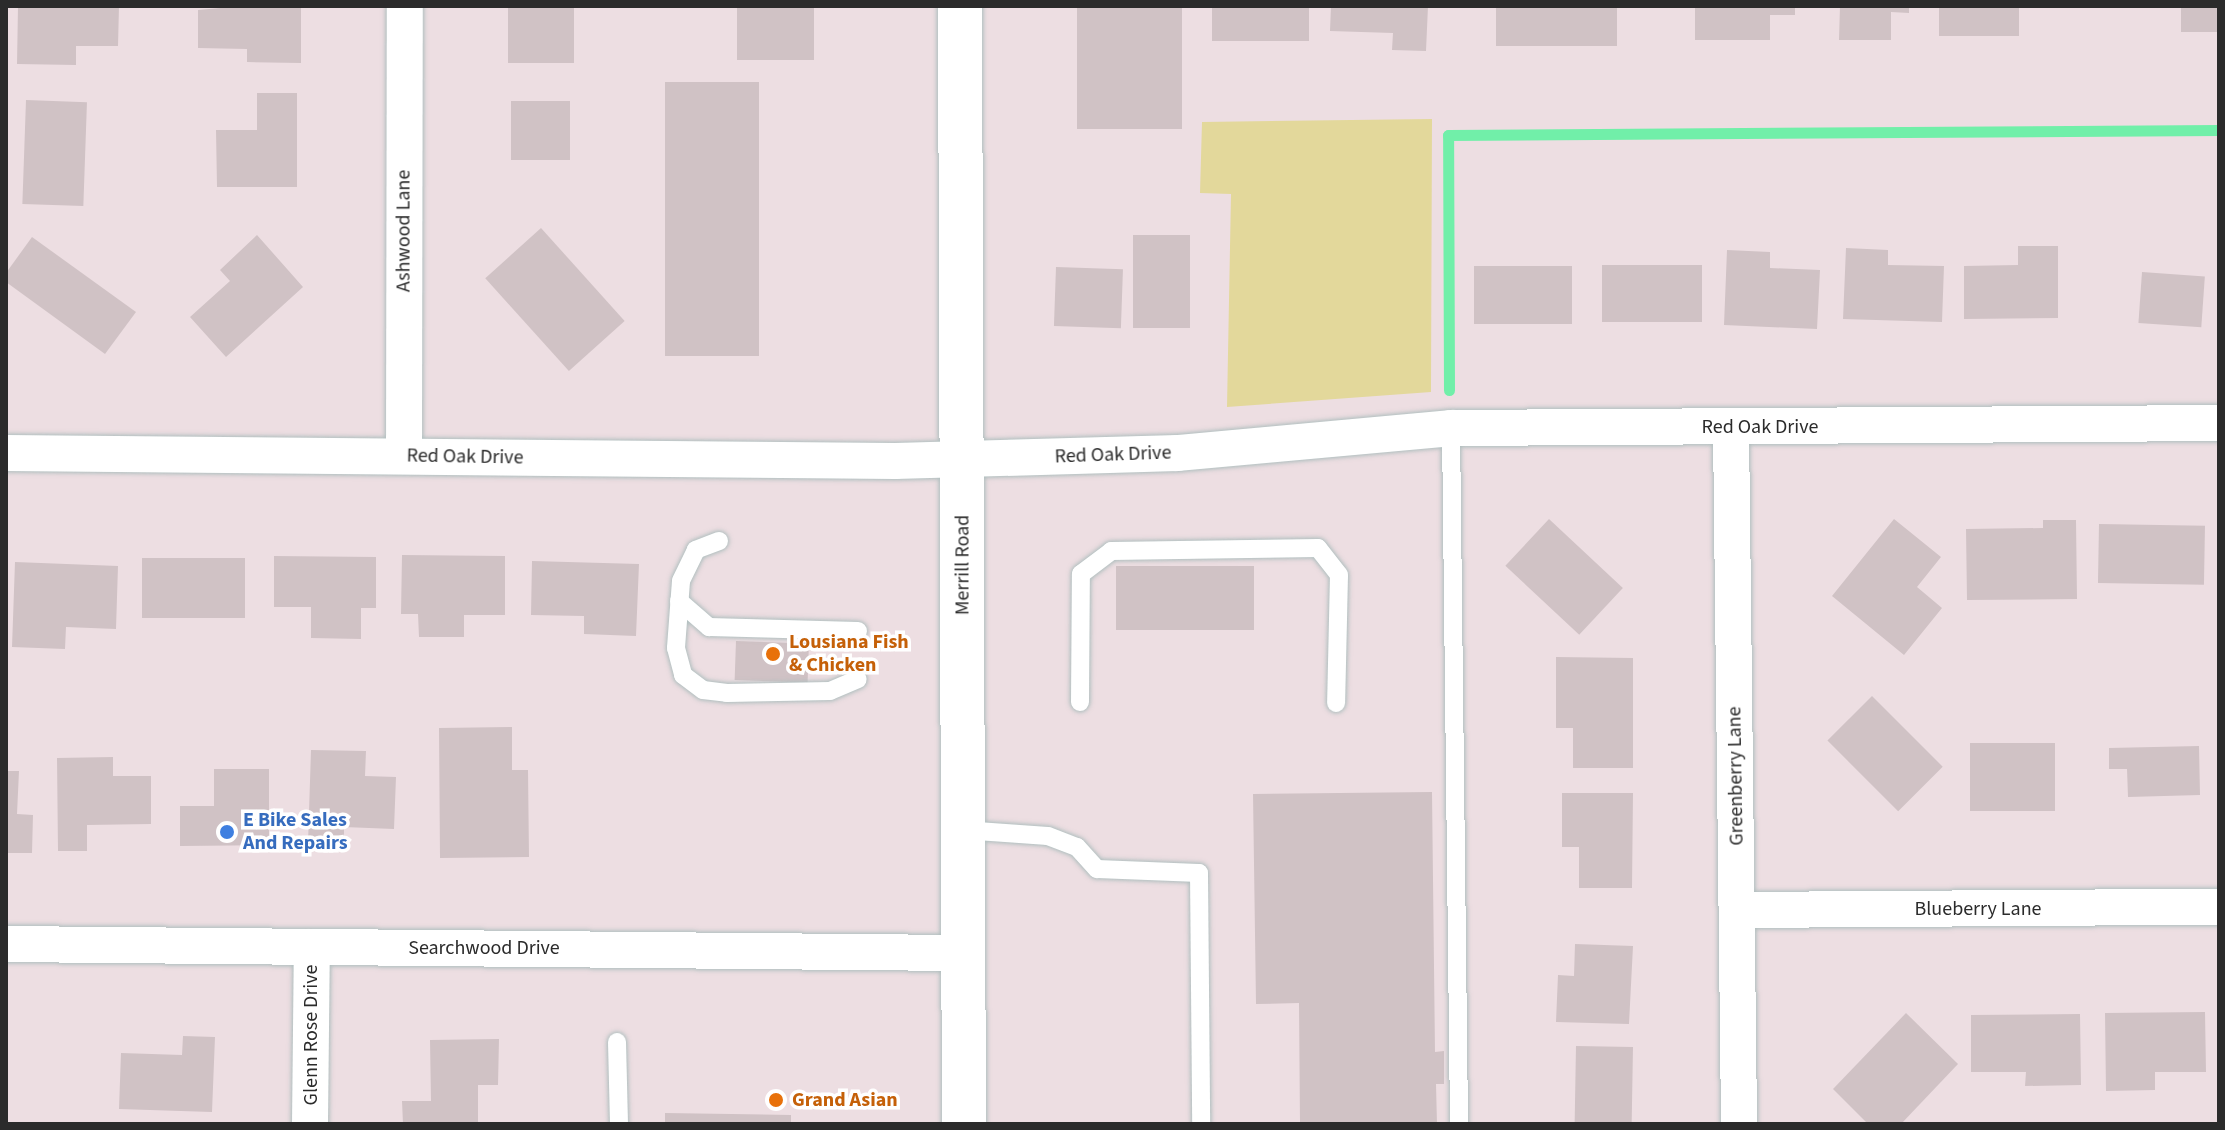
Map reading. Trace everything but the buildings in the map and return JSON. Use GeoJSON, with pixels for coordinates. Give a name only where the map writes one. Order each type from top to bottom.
{"type":"FeatureCollection","features":[{"type":"Feature","properties":{"kind":"main road","name":"Merrill Road"},"geometry":{"type":"LineString","coordinates":[[960,6],[964,1124]]}},
{"type":"Feature","properties":{"kind":"street","name":"Ashwood Lane"},"geometry":{"type":"LineString","coordinates":[[404,456],[405,6]]}},
{"type":"Feature","properties":{"kind":"street","name":"Red Oak Drive"},"geometry":{"type":"LineString","coordinates":[[6,453],[963,460],[1178,453],[1451,428],[2219,423]]}},
{"type":"Feature","properties":{"kind":"street","name":"Greenberry Lane"},"geometry":{"type":"LineString","coordinates":[[1731,427],[1739,1124]]}},
{"type":"Feature","properties":{"kind":"street","name":"Blueberry Lane"},"geometry":{"type":"LineString","coordinates":[[1738,910],[2219,907]]}},
{"type":"Feature","properties":{"kind":"street","name":"Searchwood Drive"},"geometry":{"type":"LineString","coordinates":[[6,944],[963,953]]}},
{"type":"Feature","properties":{"kind":"street","name":"Glenn Rose Drive"},"geometry":{"type":"LineString","coordinates":[[310,1124],[312,947]]}},
{"type":"Feature","properties":{"kind":"lane"},"geometry":{"type":"LineString","coordinates":[[1451,428],[1459,1124]]}},
{"type":"Feature","properties":{"kind":"lane"},"geometry":{"type":"LineString","coordinates":[[719,541],[696,550],[681,581],[676,648],[683,675],[703,690],[830,691],[858,679]]}},
{"type":"Feature","properties":{"kind":"lane"},"geometry":{"type":"LineString","coordinates":[[1080,702],[1081,574],[1111,551],[1318,548],[1339,575],[1336,703]]}},
{"type":"Feature","properties":{"kind":"lane"},"geometry":{"type":"LineString","coordinates":[[679,601],[709,627],[858,631]]}},
{"type":"Feature","properties":{"kind":"lane"},"geometry":{"type":"LineString","coordinates":[[963,830],[1048,836],[1077,847],[1097,869],[1199,873],[1201,1124]]}},
{"type":"Feature","properties":{"kind":"lane"},"geometry":{"type":"LineString","coordinates":[[617,1042],[619,1124]]}},
{"type":"Feature","properties":{"kind":"shaded area"},"geometry":{"type":"Polygon","coordinates":[[[1432,119],[1431,392],[1227,407],[1231,194],[1200,193],[1202,122],[1432,119]]]}},
{"type":"Feature","properties":{"kind":"waterway"},"geometry":{"type":"LineString","coordinates":[[1449,390],[1448,135],[2219,130]]}},
{"type":"Feature","properties":{"kind":"place","name":"Lousiana Fish & Chicken"},"geometry":{"type":"Point","coordinates":[773,654]}},
{"type":"Feature","properties":{"kind":"place","name":"E Bike Sales And Repairs"},"geometry":{"type":"Point","coordinates":[227,832]}},
{"type":"Feature","properties":{"kind":"place","name":"Grand Asian"},"geometry":{"type":"Point","coordinates":[776,1100]}}]}
